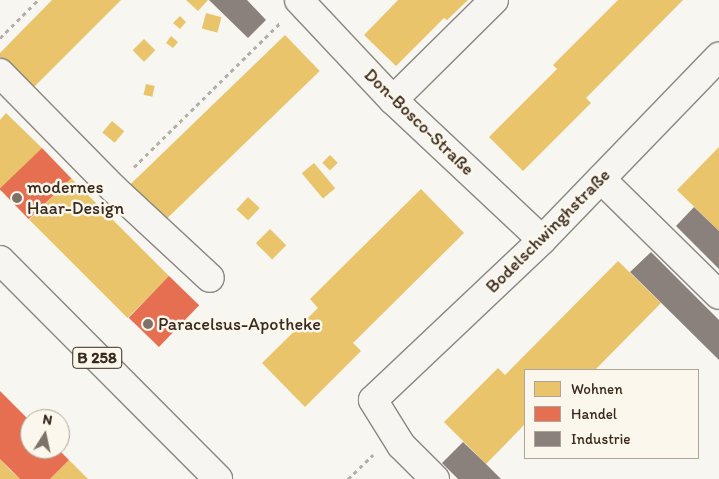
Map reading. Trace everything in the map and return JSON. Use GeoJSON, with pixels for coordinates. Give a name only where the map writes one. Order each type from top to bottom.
{"type":"FeatureCollection","features":[{"type":"Feature","properties":{"kind":"street"},"geometry":{"type":"LineString","coordinates":[[393,100],[494,0]]}},
{"type":"Feature","properties":{"kind":"street","name":"Don-Bosco-Straße"},"geometry":{"type":"LineString","coordinates":[[300,1],[393,100],[542,240]]}},
{"type":"Feature","properties":{"kind":"street","name":"Bodelschwinghstraße"},"geometry":{"type":"LineString","coordinates":[[434,479],[402,445],[373,400],[542,240],[719,57]]}},
{"type":"Feature","properties":{"kind":"street"},"geometry":{"type":"LineString","coordinates":[[0,73],[113,188],[210,278]]}},
{"type":"Feature","properties":{"kind":"street"},"geometry":{"type":"LineString","coordinates":[[601,179],[719,295]]}},
{"type":"Feature","properties":{"kind":"street","name":"B 258"},"geometry":{"type":"LineString","coordinates":[[0,260],[218,479]]}},
{"type":"Feature","properties":{"kind":"path"},"geometry":{"type":"LineString","coordinates":[[0,38],[38,0]]}},
{"type":"Feature","properties":{"kind":"path"},"geometry":{"type":"LineString","coordinates":[[113,188],[300,1]]}},
{"type":"Feature","properties":{"kind":"building: Wohnen"},"geometry":{"type":"Polygon","coordinates":[[[52,0],[121,0],[32,89],[0,57],[0,53],[52,0]]]}},
{"type":"Feature","properties":{"kind":"building: Wohnen"},"geometry":{"type":"Polygon","coordinates":[[[186,0],[208,0],[198,11],[186,0]]]}},
{"type":"Feature","properties":{"kind":"building: Wohnen"},"geometry":{"type":"Polygon","coordinates":[[[398,0],[468,0],[447,20],[444,18],[396,66],[364,35],[398,0]]]}},
{"type":"Feature","properties":{"kind":"building: Wohnen"},"geometry":{"type":"Polygon","coordinates":[[[618,0],[683,0],[586,98],[591,103],[523,171],[489,137],[557,69],[553,65],[618,0]]]}},
{"type":"Feature","properties":{"kind":"building: Wohnen"},"geometry":{"type":"Polygon","coordinates":[[[206,13],[221,17],[217,33],[202,28],[206,13]]]}},
{"type":"Feature","properties":{"kind":"building: Wohnen"},"geometry":{"type":"Polygon","coordinates":[[[180,16],[186,22],[180,29],[173,23],[180,16]]]}},
{"type":"Feature","properties":{"kind":"building: Wohnen"},"geometry":{"type":"Polygon","coordinates":[[[285,35],[320,71],[164,222],[129,186],[285,35]]]}},
{"type":"Feature","properties":{"kind":"building: Wohnen"},"geometry":{"type":"Polygon","coordinates":[[[171,36],[178,42],[173,48],[166,43],[171,36]]]}},
{"type":"Feature","properties":{"kind":"building: Wohnen"},"geometry":{"type":"Polygon","coordinates":[[[144,39],[155,50],[144,62],[133,50],[144,39]]]}},
{"type":"Feature","properties":{"kind":"building: Wohnen"},"geometry":{"type":"Polygon","coordinates":[[[146,84],[155,86],[152,97],[144,95],[146,84]]]}},
{"type":"Feature","properties":{"kind":"building: Wohnen"},"geometry":{"type":"Polygon","coordinates":[[[6,113],[42,148],[0,190],[0,120],[6,113]]]}},
{"type":"Feature","properties":{"kind":"building: Wohnen"},"geometry":{"type":"Polygon","coordinates":[[[112,121],[124,131],[115,143],[102,132],[112,121]]]}},
{"type":"Feature","properties":{"kind":"building: Wohnen"},"geometry":{"type":"Polygon","coordinates":[[[719,147],[719,231],[677,190],[719,147]]]}},
{"type":"Feature","properties":{"kind":"building: Wohnen"},"geometry":{"type":"Polygon","coordinates":[[[330,155],[338,163],[330,171],[322,163],[330,155]]]}},
{"type":"Feature","properties":{"kind":"building: Wohnen"},"geometry":{"type":"Polygon","coordinates":[[[314,163],[335,188],[323,199],[302,173],[314,163]]]}},
{"type":"Feature","properties":{"kind":"building: Wohnen"},"geometry":{"type":"Polygon","coordinates":[[[71,178],[169,276],[128,318],[29,220],[71,178]]]}},
{"type":"Feature","properties":{"kind":"building: Wohnen"},"geometry":{"type":"Polygon","coordinates":[[[421,189],[464,233],[353,343],[361,351],[305,407],[262,363],[318,308],[310,299],[421,189]]]}},
{"type":"Feature","properties":{"kind":"building: Wohnen"},"geometry":{"type":"Polygon","coordinates":[[[248,197],[260,208],[248,220],[236,209],[248,197]]]}},
{"type":"Feature","properties":{"kind":"building: Wohnen"},"geometry":{"type":"Polygon","coordinates":[[[270,229],[286,245],[272,259],[256,243],[270,229]]]}},
{"type":"Feature","properties":{"kind":"building: Wohnen"},"geometry":{"type":"Polygon","coordinates":[[[618,261],[661,303],[596,369],[524,369],[524,425],[486,464],[444,422],[498,368],[505,375],[618,261]]]}},
{"type":"Feature","properties":{"kind":"building: Wohnen"},"geometry":{"type":"Polygon","coordinates":[[[0,459],[11,471],[20,479],[0,479],[0,459]]]}},
{"type":"Feature","properties":{"kind":"building: Wohnen"},"geometry":{"type":"Polygon","coordinates":[[[69,460],[88,479],[50,479],[69,460]]]}},
{"type":"Feature","properties":{"kind":"building: Handel"},"geometry":{"type":"Polygon","coordinates":[[[42,148],[71,178],[29,219],[0,189],[42,148]]]}},
{"type":"Feature","properties":{"kind":"building: Handel"},"geometry":{"type":"Polygon","coordinates":[[[169,276],[199,305],[159,347],[129,318],[169,276]]]}},
{"type":"Feature","properties":{"kind":"building: Handel"},"geometry":{"type":"Polygon","coordinates":[[[0,391],[20,411],[20,459],[69,460],[50,479],[20,479],[0,459],[0,391]]]}},
{"type":"Feature","properties":{"kind":"building: Industrie"},"geometry":{"type":"Polygon","coordinates":[[[209,0],[247,0],[266,20],[248,38],[209,0]]]}},
{"type":"Feature","properties":{"kind":"building: Industrie"},"geometry":{"type":"Polygon","coordinates":[[[694,207],[719,231],[719,269],[676,226],[694,207]]]}},
{"type":"Feature","properties":{"kind":"building: Industrie"},"geometry":{"type":"Polygon","coordinates":[[[651,252],[719,320],[719,360],[630,272],[651,252]]]}},
{"type":"Feature","properties":{"kind":"building: Industrie"},"geometry":{"type":"Polygon","coordinates":[[[463,442],[501,479],[458,479],[442,463],[463,442]]]}},
{"type":"Feature","properties":{"kind":"place","name":"modernes Haar-Design"},"geometry":{"type":"Point","coordinates":[17,198]}},
{"type":"Feature","properties":{"kind":"place","name":"Paracelsus-Apotheke"},"geometry":{"type":"Point","coordinates":[148,324]}}]}
